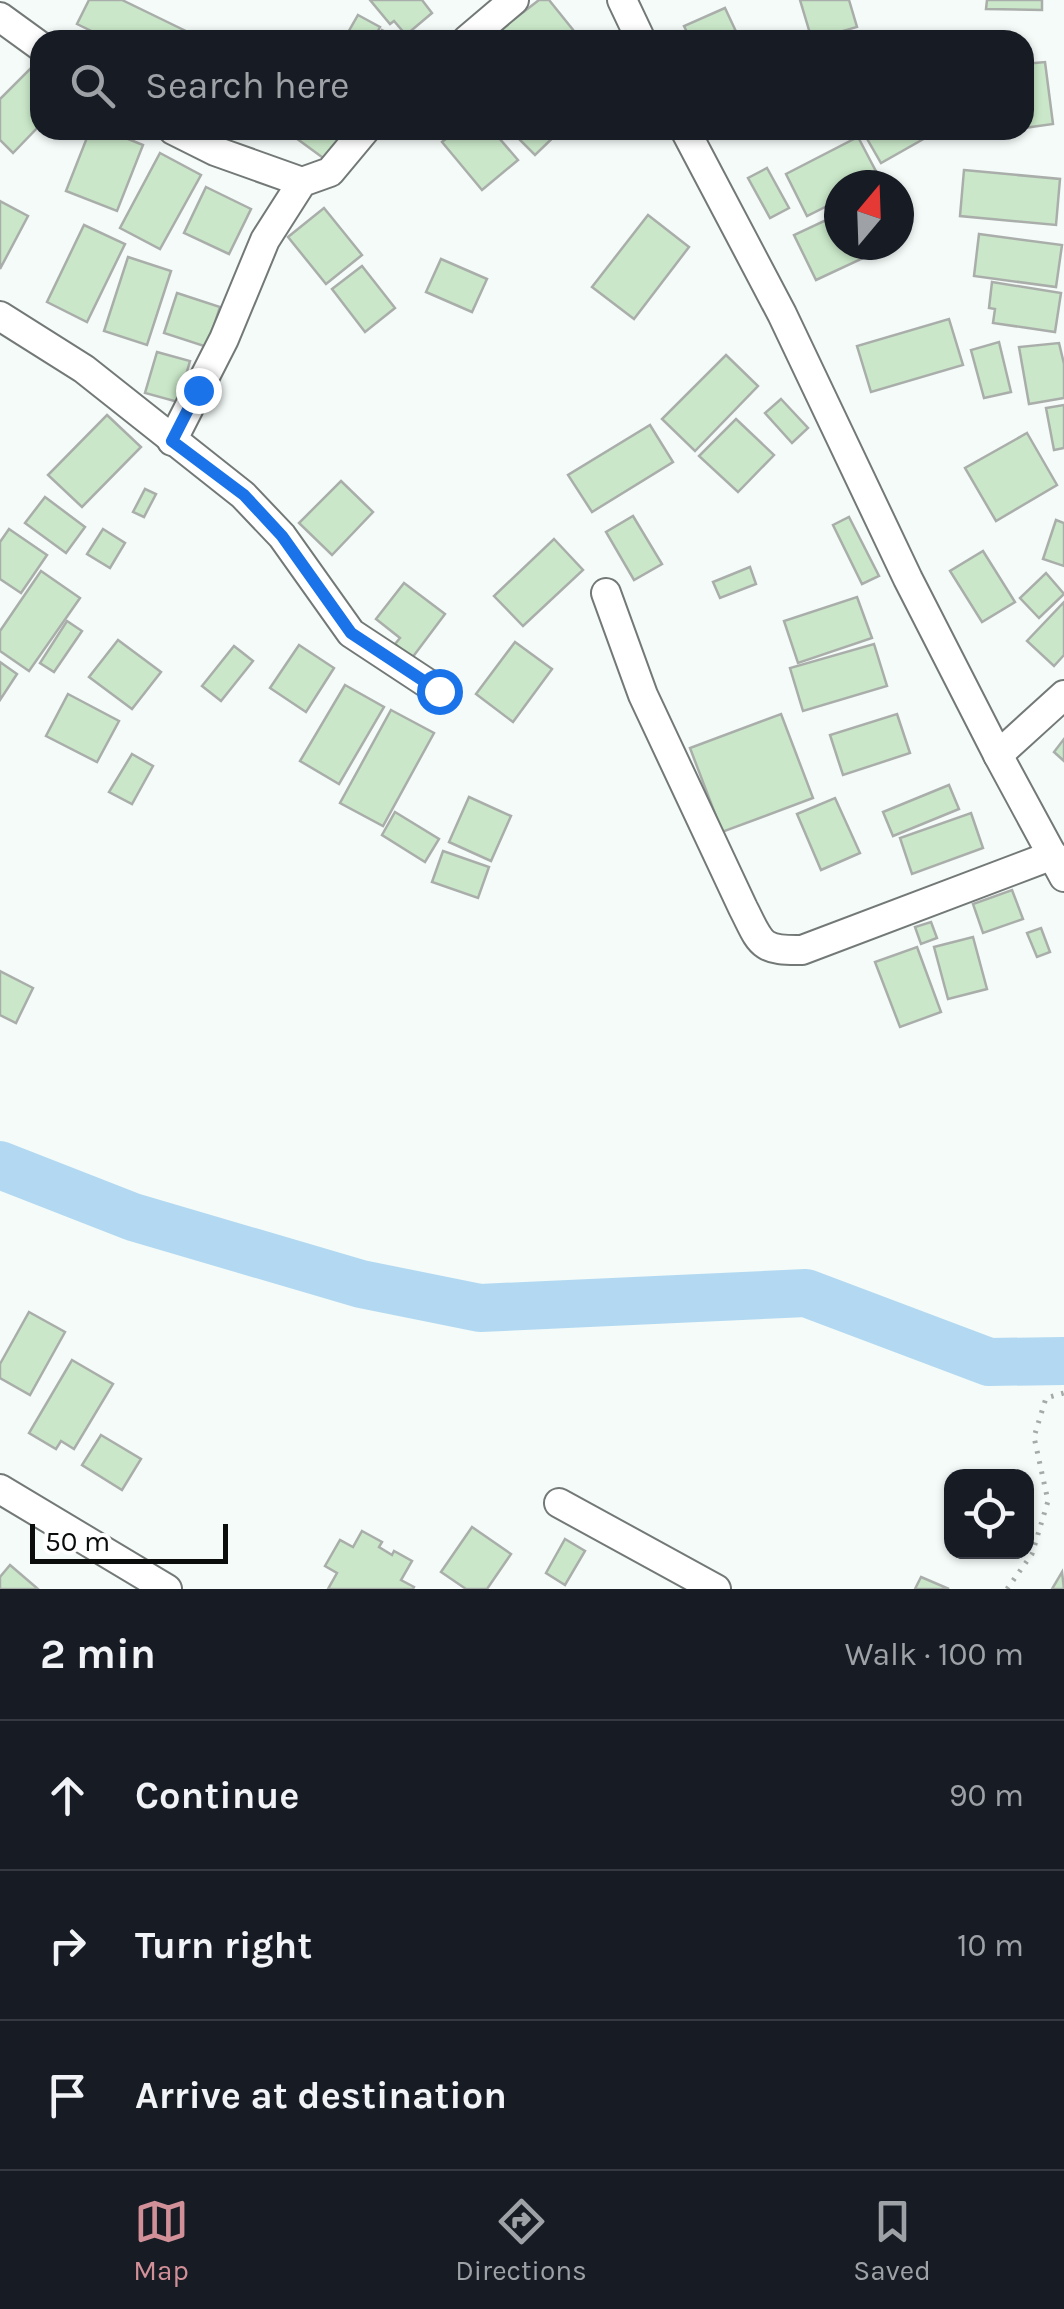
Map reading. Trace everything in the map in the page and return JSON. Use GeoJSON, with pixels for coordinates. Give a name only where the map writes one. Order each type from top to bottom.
{"type":"FeatureCollection","features":[{"type":"Feature","properties":{"kind":"street"},"geometry":{"type":"LineString","coordinates":[[478,30],[514,0]]}},
{"type":"Feature","properties":{"kind":"street"},"geometry":{"type":"LineString","coordinates":[[622,0],[636,30]]}},
{"type":"Feature","properties":{"kind":"street"},"geometry":{"type":"LineString","coordinates":[[0,17],[30,39]]}},
{"type":"Feature","properties":{"kind":"street"},"geometry":{"type":"LineString","coordinates":[[193,140],[302,182]]}},
{"type":"Feature","properties":{"kind":"street"},"geometry":{"type":"LineString","coordinates":[[172,441],[224,339],[265,240],[302,182],[330,172],[357,140]]}},
{"type":"Feature","properties":{"kind":"street"},"geometry":{"type":"LineString","coordinates":[[606,593],[643,695],[742,908],[760,941],[776,951],[802,950],[1059,866],[908,579],[782,314],[689,140]]}},
{"type":"Feature","properties":{"kind":"street"},"geometry":{"type":"LineString","coordinates":[[0,316],[84,369],[244,495],[282,536],[351,633],[439,691]]}},
{"type":"Feature","properties":{"kind":"street"},"geometry":{"type":"LineString","coordinates":[[998,755],[1064,695]]}},
{"type":"Feature","properties":{"kind":"street"},"geometry":{"type":"LineString","coordinates":[[0,1489],[166,1589]]}},
{"type":"Feature","properties":{"kind":"street"},"geometry":{"type":"LineString","coordinates":[[559,1503],[716,1589]]}},
{"type":"Feature","properties":{"kind":"path"},"geometry":{"type":"LineString","coordinates":[[1007,1589],[1032,1554],[1048,1501],[1034,1437],[1046,1398],[1064,1393]]}},
{"type":"Feature","properties":{"kind":"building"},"geometry":{"type":"Polygon","coordinates":[[[89,0],[122,0],[184,30],[89,30],[77,24],[89,0]]]}},
{"type":"Feature","properties":{"kind":"building"},"geometry":{"type":"Polygon","coordinates":[[[370,0],[422,0],[432,13],[412,30],[402,30],[394,21],[390,24],[370,0]]]}},
{"type":"Feature","properties":{"kind":"building"},"geometry":{"type":"Polygon","coordinates":[[[539,0],[549,0],[573,30],[500,30],[539,0]]]}},
{"type":"Feature","properties":{"kind":"building"},"geometry":{"type":"Polygon","coordinates":[[[800,0],[849,0],[857,27],[809,30],[800,0]]]}},
{"type":"Feature","properties":{"kind":"building"},"geometry":{"type":"Polygon","coordinates":[[[987,0],[1042,0],[1042,10],[986,9],[987,0]]]}},
{"type":"Feature","properties":{"kind":"building"},"geometry":{"type":"Polygon","coordinates":[[[725,8],[735,30],[686,30],[684,26],[725,8]]]}},
{"type":"Feature","properties":{"kind":"building"},"geometry":{"type":"Polygon","coordinates":[[[358,15],[380,27],[378,30],[349,30],[358,15]]]}},
{"type":"Feature","properties":{"kind":"building"},"geometry":{"type":"Polygon","coordinates":[[[1045,62],[1053,124],[1034,127],[1034,63],[1045,62]]]}},
{"type":"Feature","properties":{"kind":"building"},"geometry":{"type":"Polygon","coordinates":[[[30,69],[30,135],[13,153],[0,140],[0,99],[30,69]]]}},
{"type":"Feature","properties":{"kind":"building"},"geometry":{"type":"Polygon","coordinates":[[[86,140],[131,140],[143,145],[117,211],[66,191],[86,140]]]}},
{"type":"Feature","properties":{"kind":"building"},"geometry":{"type":"Polygon","coordinates":[[[299,140],[340,140],[326,160],[299,140]]]}},
{"type":"Feature","properties":{"kind":"building"},"geometry":{"type":"Polygon","coordinates":[[[501,140],[518,160],[482,190],[442,142],[501,140]]]}},
{"type":"Feature","properties":{"kind":"building"},"geometry":{"type":"Polygon","coordinates":[[[520,140],[551,140],[535,155],[520,140]]]}},
{"type":"Feature","properties":{"kind":"building"},"geometry":{"type":"Polygon","coordinates":[[[852,140],[860,140],[875,170],[824,170],[824,208],[807,216],[786,174],[852,140]]]}},
{"type":"Feature","properties":{"kind":"building"},"geometry":{"type":"Polygon","coordinates":[[[868,140],[922,140],[881,163],[868,140]]]}},
{"type":"Feature","properties":{"kind":"building"},"geometry":{"type":"Polygon","coordinates":[[[160,153],[201,175],[160,249],[120,228],[160,153]]]}},
{"type":"Feature","properties":{"kind":"building"},"geometry":{"type":"Polygon","coordinates":[[[767,168],[789,208],[770,218],[748,178],[767,168]]]}},
{"type":"Feature","properties":{"kind":"building"},"geometry":{"type":"Polygon","coordinates":[[[964,170],[1060,179],[1056,225],[960,216],[964,170]]]}},
{"type":"Feature","properties":{"kind":"building"},"geometry":{"type":"Polygon","coordinates":[[[206,187],[251,209],[229,254],[184,233],[206,187]]]}},
{"type":"Feature","properties":{"kind":"building"},"geometry":{"type":"Polygon","coordinates":[[[0,201],[28,216],[0,269],[0,201]]]}},
{"type":"Feature","properties":{"kind":"building"},"geometry":{"type":"Polygon","coordinates":[[[324,208],[362,255],[326,284],[288,237],[324,208]]]}},
{"type":"Feature","properties":{"kind":"building"},"geometry":{"type":"Polygon","coordinates":[[[648,215],[689,247],[634,319],[592,287],[648,215]]]}},
{"type":"Feature","properties":{"kind":"building"},"geometry":{"type":"Polygon","coordinates":[[[824,221],[824,260],[859,260],[816,280],[794,235],[824,221]]]}},
{"type":"Feature","properties":{"kind":"building"},"geometry":{"type":"Polygon","coordinates":[[[84,225],[125,244],[87,322],[47,302],[84,225]]]}},
{"type":"Feature","properties":{"kind":"building"},"geometry":{"type":"Polygon","coordinates":[[[979,234],[1062,245],[1056,287],[974,276],[979,234]]]}},
{"type":"Feature","properties":{"kind":"building"},"geometry":{"type":"Polygon","coordinates":[[[128,257],[171,271],[147,345],[104,331],[128,257]]]}},
{"type":"Feature","properties":{"kind":"building"},"geometry":{"type":"Polygon","coordinates":[[[441,259],[487,279],[472,312],[426,292],[441,259]]]}},
{"type":"Feature","properties":{"kind":"building"},"geometry":{"type":"Polygon","coordinates":[[[362,266],[395,308],[365,332],[332,289],[362,266]]]}},
{"type":"Feature","properties":{"kind":"building"},"geometry":{"type":"Polygon","coordinates":[[[992,282],[1061,293],[1055,332],[993,323],[995,309],[989,308],[992,282]]]}},
{"type":"Feature","properties":{"kind":"building"},"geometry":{"type":"Polygon","coordinates":[[[177,293],[220,307],[207,347],[164,333],[177,293]]]}},
{"type":"Feature","properties":{"kind":"building"},"geometry":{"type":"Polygon","coordinates":[[[949,319],[963,365],[871,392],[857,346],[949,319]]]}},
{"type":"Feature","properties":{"kind":"building"},"geometry":{"type":"Polygon","coordinates":[[[999,342],[1011,392],[984,398],[971,350],[999,342]]]}},
{"type":"Feature","properties":{"kind":"building"},"geometry":{"type":"Polygon","coordinates":[[[1059,343],[1064,364],[1064,398],[1029,404],[1019,347],[1059,343]]]}},
{"type":"Feature","properties":{"kind":"building"},"geometry":{"type":"Polygon","coordinates":[[[157,352],[190,361],[178,402],[145,393],[157,352]]]}},
{"type":"Feature","properties":{"kind":"building"},"geometry":{"type":"Polygon","coordinates":[[[726,355],[758,386],[695,451],[662,419],[726,355]]]}},
{"type":"Feature","properties":{"kind":"building"},"geometry":{"type":"Polygon","coordinates":[[[781,399],[808,428],[792,443],[765,413],[781,399]]]}},
{"type":"Feature","properties":{"kind":"building"},"geometry":{"type":"Polygon","coordinates":[[[1064,405],[1064,448],[1054,450],[1046,408],[1064,405]]]}},
{"type":"Feature","properties":{"kind":"building"},"geometry":{"type":"Polygon","coordinates":[[[107,415],[141,447],[82,507],[48,475],[107,415]]]}},
{"type":"Feature","properties":{"kind":"building"},"geometry":{"type":"Polygon","coordinates":[[[736,419],[774,455],[738,492],[699,456],[736,419]]]}},
{"type":"Feature","properties":{"kind":"building"},"geometry":{"type":"Polygon","coordinates":[[[650,425],[673,462],[592,512],[568,475],[650,425]]]}},
{"type":"Feature","properties":{"kind":"building"},"geometry":{"type":"Polygon","coordinates":[[[1027,433],[1057,485],[996,521],[965,468],[1027,433]]]}},
{"type":"Feature","properties":{"kind":"building"},"geometry":{"type":"Polygon","coordinates":[[[341,481],[373,512],[332,555],[299,523],[341,481]]]}},
{"type":"Feature","properties":{"kind":"building"},"geometry":{"type":"Polygon","coordinates":[[[145,489],[156,494],[144,517],[133,512],[145,489]]]}},
{"type":"Feature","properties":{"kind":"building"},"geometry":{"type":"Polygon","coordinates":[[[45,497],[85,527],[66,553],[25,523],[45,497]]]}},
{"type":"Feature","properties":{"kind":"building"},"geometry":{"type":"Polygon","coordinates":[[[633,516],[662,564],[634,580],[606,532],[633,516]]]}},
{"type":"Feature","properties":{"kind":"building"},"geometry":{"type":"Polygon","coordinates":[[[849,517],[879,576],[862,584],[833,525],[849,517]]]}},
{"type":"Feature","properties":{"kind":"building"},"geometry":{"type":"Polygon","coordinates":[[[1056,520],[1064,523],[1064,566],[1043,559],[1056,520]]]}},
{"type":"Feature","properties":{"kind":"building"},"geometry":{"type":"Polygon","coordinates":[[[9,529],[47,555],[21,593],[0,579],[0,542],[9,529]]]}},
{"type":"Feature","properties":{"kind":"building"},"geometry":{"type":"Polygon","coordinates":[[[103,529],[125,543],[110,568],[87,554],[103,529]]]}},
{"type":"Feature","properties":{"kind":"building"},"geometry":{"type":"Polygon","coordinates":[[[554,539],[583,570],[523,626],[494,596],[554,539]]]}},
{"type":"Feature","properties":{"kind":"building"},"geometry":{"type":"Polygon","coordinates":[[[983,551],[1015,602],[982,622],[950,571],[983,551]]]}},
{"type":"Feature","properties":{"kind":"building"},"geometry":{"type":"Polygon","coordinates":[[[750,567],[756,584],[720,598],[713,582],[750,567]]]}},
{"type":"Feature","properties":{"kind":"building"},"geometry":{"type":"Polygon","coordinates":[[[41,571],[80,598],[29,671],[0,651],[0,631],[41,571]]]}},
{"type":"Feature","properties":{"kind":"building"},"geometry":{"type":"Polygon","coordinates":[[[1046,573],[1064,594],[1039,618],[1020,598],[1046,573]]]}},
{"type":"Feature","properties":{"kind":"building"},"geometry":{"type":"Polygon","coordinates":[[[404,583],[445,614],[412,658],[395,644],[400,638],[376,619],[404,583]]]}},
{"type":"Feature","properties":{"kind":"building"},"geometry":{"type":"Polygon","coordinates":[[[857,597],[872,638],[798,663],[784,621],[857,597]]]}},
{"type":"Feature","properties":{"kind":"building"},"geometry":{"type":"Polygon","coordinates":[[[1064,602],[1064,655],[1054,666],[1027,641],[1064,602]]]}},
{"type":"Feature","properties":{"kind":"building"},"geometry":{"type":"Polygon","coordinates":[[[67,621],[82,631],[54,672],[40,663],[67,621]]]}},
{"type":"Feature","properties":{"kind":"building"},"geometry":{"type":"Polygon","coordinates":[[[118,640],[161,672],[132,709],[89,677],[118,640]]]}},
{"type":"Feature","properties":{"kind":"building"},"geometry":{"type":"Polygon","coordinates":[[[515,642],[552,669],[513,722],[476,694],[515,642]]]}},
{"type":"Feature","properties":{"kind":"building"},"geometry":{"type":"Polygon","coordinates":[[[874,644],[887,686],[803,711],[790,668],[874,644]]]}},
{"type":"Feature","properties":{"kind":"building"},"geometry":{"type":"Polygon","coordinates":[[[299,645],[334,668],[306,712],[270,688],[299,645]]]}},
{"type":"Feature","properties":{"kind":"building"},"geometry":{"type":"Polygon","coordinates":[[[234,646],[253,661],[221,701],[202,686],[234,646]]]}},
{"type":"Feature","properties":{"kind":"building"},"geometry":{"type":"Polygon","coordinates":[[[0,662],[17,674],[0,700],[0,662]]]}},
{"type":"Feature","properties":{"kind":"building"},"geometry":{"type":"Polygon","coordinates":[[[345,685],[384,707],[339,784],[300,761],[345,685]]]}},
{"type":"Feature","properties":{"kind":"building"},"geometry":{"type":"Polygon","coordinates":[[[68,694],[119,721],[97,762],[46,736],[68,694]]]}},
{"type":"Feature","properties":{"kind":"building"},"geometry":{"type":"Polygon","coordinates":[[[391,710],[434,733],[383,826],[340,803],[391,710]]]}},
{"type":"Feature","properties":{"kind":"building"},"geometry":{"type":"Polygon","coordinates":[[[781,714],[813,798],[722,832],[690,748],[781,714]]]}},
{"type":"Feature","properties":{"kind":"building"},"geometry":{"type":"Polygon","coordinates":[[[897,714],[910,753],[843,775],[830,735],[897,714]]]}},
{"type":"Feature","properties":{"kind":"building"},"geometry":{"type":"Polygon","coordinates":[[[1064,739],[1064,761],[1054,752],[1064,739]]]}},
{"type":"Feature","properties":{"kind":"building"},"geometry":{"type":"Polygon","coordinates":[[[132,754],[153,766],[132,804],[109,792],[132,754]]]}},
{"type":"Feature","properties":{"kind":"building"},"geometry":{"type":"Polygon","coordinates":[[[949,785],[959,809],[893,836],[883,812],[949,785]]]}},
{"type":"Feature","properties":{"kind":"building"},"geometry":{"type":"Polygon","coordinates":[[[469,797],[511,816],[491,861],[449,842],[469,797]]]}},
{"type":"Feature","properties":{"kind":"building"},"geometry":{"type":"Polygon","coordinates":[[[835,798],[860,853],[821,870],[797,814],[835,798]]]}},
{"type":"Feature","properties":{"kind":"building"},"geometry":{"type":"Polygon","coordinates":[[[395,812],[439,839],[425,862],[382,835],[395,812]]]}},
{"type":"Feature","properties":{"kind":"building"},"geometry":{"type":"Polygon","coordinates":[[[971,813],[983,848],[912,874],[900,838],[971,813]]]}},
{"type":"Feature","properties":{"kind":"building"},"geometry":{"type":"Polygon","coordinates":[[[443,851],[489,867],[478,898],[432,882],[443,851]]]}},
{"type":"Feature","properties":{"kind":"building"},"geometry":{"type":"Polygon","coordinates":[[[1012,890],[1023,919],[983,933],[973,904],[1012,890]]]}},
{"type":"Feature","properties":{"kind":"building"},"geometry":{"type":"Polygon","coordinates":[[[931,922],[937,938],[921,944],[915,927],[931,922]]]}},
{"type":"Feature","properties":{"kind":"building"},"geometry":{"type":"Polygon","coordinates":[[[1041,928],[1050,952],[1037,957],[1027,933],[1041,928]]]}},
{"type":"Feature","properties":{"kind":"building"},"geometry":{"type":"Polygon","coordinates":[[[973,937],[987,989],[948,999],[934,947],[973,937]]]}},
{"type":"Feature","properties":{"kind":"building"},"geometry":{"type":"Polygon","coordinates":[[[917,947],[941,1012],[900,1027],[875,962],[917,947]]]}},
{"type":"Feature","properties":{"kind":"building"},"geometry":{"type":"Polygon","coordinates":[[[0,971],[33,988],[16,1023],[0,1015],[0,971]]]}},
{"type":"Feature","properties":{"kind":"building"},"geometry":{"type":"Polygon","coordinates":[[[29,1312],[65,1332],[30,1395],[0,1378],[0,1364],[29,1312]]]}},
{"type":"Feature","properties":{"kind":"building"},"geometry":{"type":"Polygon","coordinates":[[[72,1360],[113,1384],[74,1449],[61,1441],[56,1449],[29,1433],[72,1360]]]}},
{"type":"Feature","properties":{"kind":"building"},"geometry":{"type":"Polygon","coordinates":[[[101,1435],[141,1459],[122,1490],[82,1465],[101,1435]]]}},
{"type":"Feature","properties":{"kind":"building"},"geometry":{"type":"Polygon","coordinates":[[[472,1527],[511,1554],[487,1589],[466,1589],[441,1572],[472,1527]]]}},
{"type":"Feature","properties":{"kind":"building"},"geometry":{"type":"Polygon","coordinates":[[[362,1531],[382,1542],[379,1547],[392,1555],[394,1551],[412,1561],[401,1580],[413,1589],[328,1589],[337,1573],[325,1566],[340,1540],[353,1547],[362,1531]]]}},
{"type":"Feature","properties":{"kind":"building"},"geometry":{"type":"Polygon","coordinates":[[[565,1539],[585,1551],[565,1585],[546,1573],[565,1539]]]}},
{"type":"Feature","properties":{"kind":"building"},"geometry":{"type":"Polygon","coordinates":[[[10,1565],[38,1589],[0,1589],[0,1577],[10,1565]]]}},
{"type":"Feature","properties":{"kind":"building"},"geometry":{"type":"Polygon","coordinates":[[[1062,1572],[1064,1589],[1052,1589],[1062,1572]]]}},
{"type":"Feature","properties":{"kind":"building"},"geometry":{"type":"Polygon","coordinates":[[[921,1577],[949,1589],[915,1589],[921,1577]]]}},
{"type":"Feature","properties":{"kind":"waterway"},"geometry":{"type":"LineString","coordinates":[[0,1165],[133,1217],[361,1284],[480,1308],[806,1293],[989,1362],[1064,1361]]}},
{"type":"Feature","properties":{"kind":"route"},"geometry":{"type":"LineString","coordinates":[[198,390],[172,441],[244,495],[282,536],[351,633],[439,691]]}}]}
